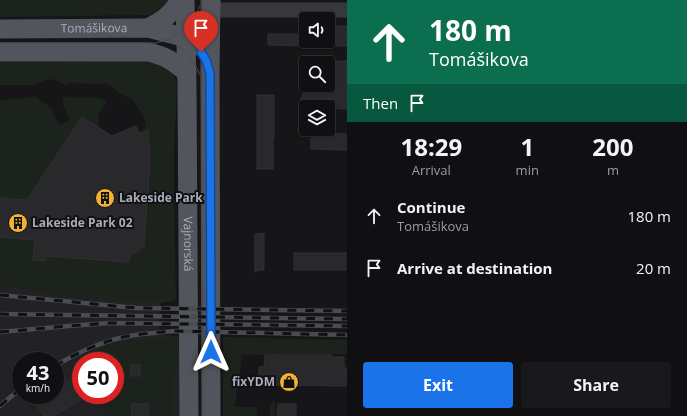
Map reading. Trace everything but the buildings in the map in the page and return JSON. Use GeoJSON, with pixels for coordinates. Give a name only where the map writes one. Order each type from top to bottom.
{"type":"FeatureCollection","features":[{"type":"Feature","properties":{"kind":"main road"},"geometry":{"type":"LineString","coordinates":[[148,28],[167,17],[180,0]]}},
{"type":"Feature","properties":{"kind":"main road","name":"Vajnorská"},"geometry":{"type":"LineString","coordinates":[[185,0],[187,38],[189,416]]}},
{"type":"Feature","properties":{"kind":"main road","name":"Tomášikova"},"geometry":{"type":"LineString","coordinates":[[0,52],[148,52],[176,44],[187,38],[204,24],[211,9]]}},
{"type":"Feature","properties":{"kind":"main road","name":"Vajnorská"},"geometry":{"type":"LineString","coordinates":[[211,9],[211,416]]}},
{"type":"Feature","properties":{"kind":"main road","name":"Tomášikova"},"geometry":{"type":"LineString","coordinates":[[0,29],[148,28],[187,38]]}},
{"type":"Feature","properties":{"kind":"main road"},"geometry":{"type":"LineString","coordinates":[[187,38],[205,57],[210,73]]}},
{"type":"Feature","properties":{"kind":"main road","name":"Tomášikova"},"geometry":{"type":"LineString","coordinates":[[148,52],[174,62],[187,73]]}},
{"type":"Feature","properties":{"kind":"street"},"geometry":{"type":"LineString","coordinates":[[211,9],[347,10]]}},
{"type":"Feature","properties":{"kind":"shaded area"},"geometry":{"type":"Polygon","coordinates":[[[0,0],[168,0],[164,6],[149,15],[0,17],[0,0]]]}},
{"type":"Feature","properties":{"kind":"shaded area"},"geometry":{"type":"Polygon","coordinates":[[[148,61],[168,67],[173,74],[177,86],[174,150],[176,300],[89,300],[0,285],[0,100],[36,97],[51,108],[59,125],[69,120],[63,104],[63,97],[100,98],[107,101],[98,116],[100,129],[110,141],[138,135],[146,126],[142,113],[132,99],[121,94],[108,84],[67,83],[67,85],[51,79],[36,85],[0,85],[0,62],[148,61]]]}},
{"type":"Feature","properties":{"kind":"shaded area"},"geometry":{"type":"Polygon","coordinates":[[[0,285],[89,300],[176,300],[160,303],[159,334],[181,337],[180,416],[0,416],[0,285]]]}},
{"type":"Feature","properties":{"kind":"shaded area"},"geometry":{"type":"Polygon","coordinates":[[[223,337],[347,340],[347,354],[242,355],[235,407],[257,407],[257,416],[223,416],[223,337]]]}},
{"type":"Feature","properties":{"kind":"shaded area"},"geometry":{"type":"Polygon","coordinates":[[[178,338],[179,352],[173,383],[172,416],[156,416],[156,413],[148,413],[148,404],[131,404],[131,415],[129,416],[106,416],[104,404],[124,404],[124,352],[87,352],[131,339],[147,340],[178,338]]]}},
{"type":"Feature","properties":{"kind":"shaded area"},"geometry":{"type":"Polygon","coordinates":[[[275,401],[275,416],[270,416],[271,406],[275,401]]]}},
{"type":"Feature","properties":{"kind":"tram line"},"geometry":{"type":"LineString","coordinates":[[201,0],[203,416]]}},
{"type":"Feature","properties":{"kind":"tram line"},"geometry":{"type":"LineString","coordinates":[[0,43],[156,43],[170,38],[188,25],[193,20],[200,6]]}},
{"type":"Feature","properties":{"kind":"tram line"},"geometry":{"type":"LineString","coordinates":[[163,39],[175,44],[186,52],[200,75]]}},
{"type":"Feature","properties":{"kind":"railway"},"geometry":{"type":"LineString","coordinates":[[0,295],[136,308],[347,311]]}},
{"type":"Feature","properties":{"kind":"railway"},"geometry":{"type":"LineString","coordinates":[[0,314],[347,319]]}},
{"type":"Feature","properties":{"kind":"railway"},"geometry":{"type":"LineString","coordinates":[[0,332],[109,323],[347,326]]}},
{"type":"Feature","properties":{"kind":"railway"},"geometry":{"type":"LineString","coordinates":[[64,361],[74,355],[114,339],[150,333],[175,331],[347,335]]}},
{"type":"Feature","properties":{"kind":"railway"},"geometry":{"type":"LineString","coordinates":[[0,406],[12,396]]}},
{"type":"Feature","properties":{"kind":"place","name":"Lakeside Park"},"geometry":{"type":"Point","coordinates":[105,198]}},
{"type":"Feature","properties":{"kind":"place","name":"Lakeside Park 02"},"geometry":{"type":"Point","coordinates":[18,223]}},
{"type":"Feature","properties":{"kind":"place","name":"fixYDM"},"geometry":{"type":"Point","coordinates":[289,382]}},
{"type":"Feature","properties":{"kind":"route"},"geometry":{"type":"LineString","coordinates":[[201,52],[205,57],[210,73],[211,352]]}}]}
